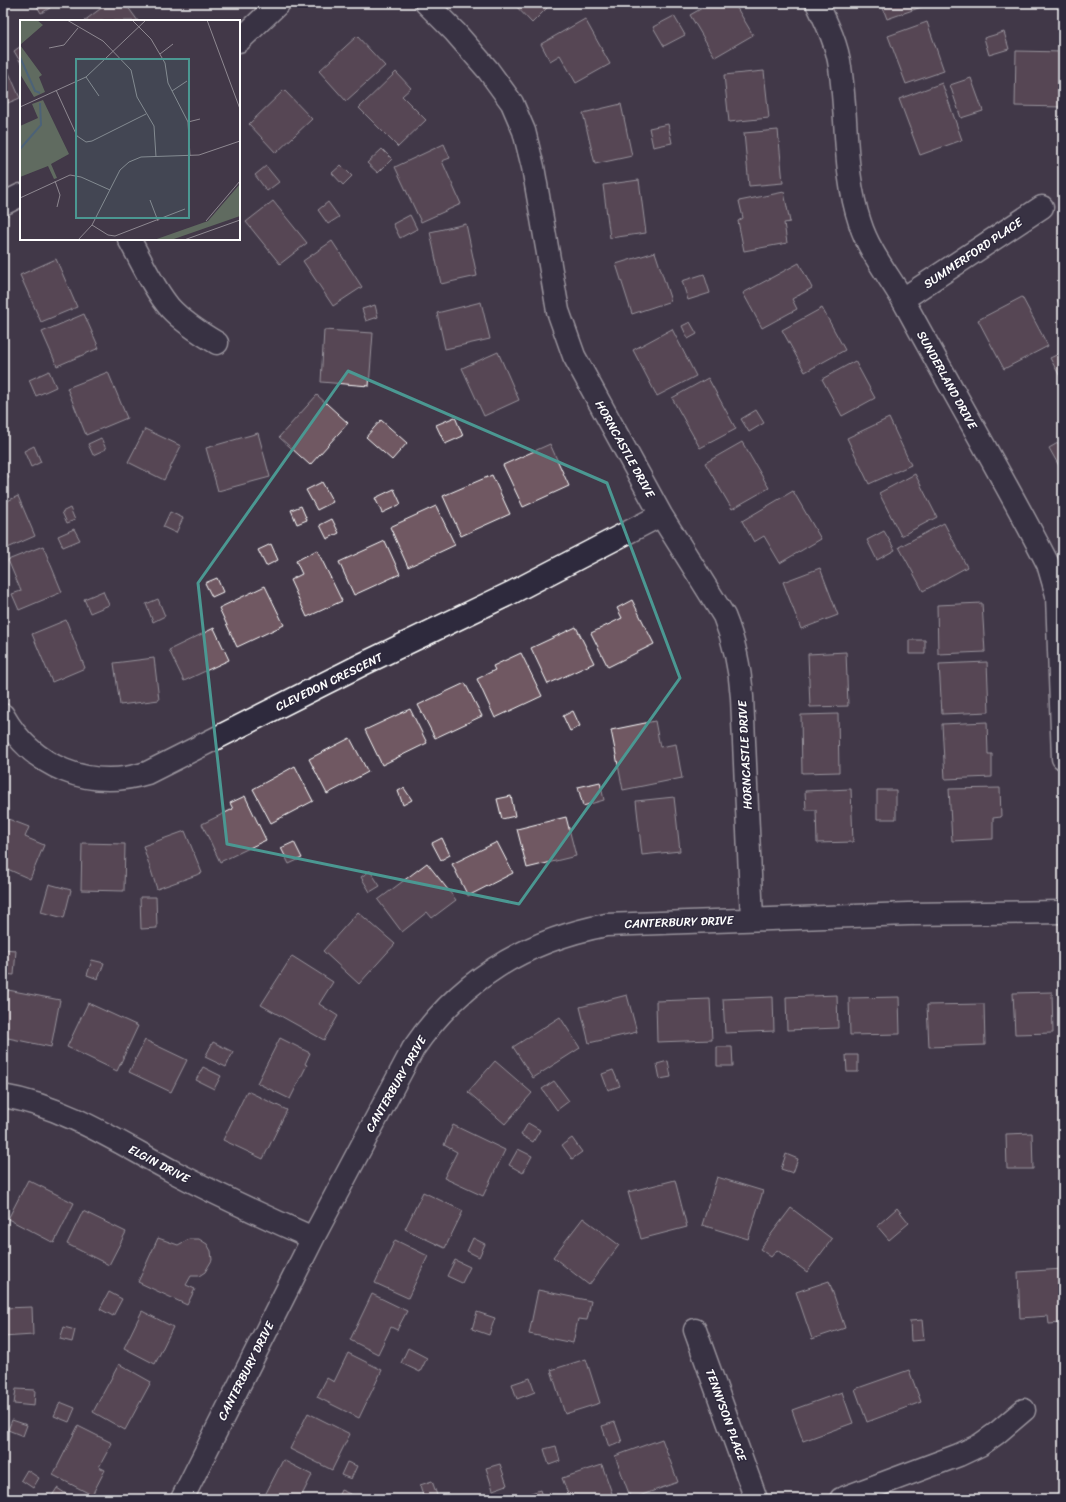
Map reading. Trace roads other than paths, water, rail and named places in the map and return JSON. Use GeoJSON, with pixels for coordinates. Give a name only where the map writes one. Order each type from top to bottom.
{"type":"FeatureCollection","features":[{"type":"Feature","properties":{"kind":"street"},"geometry":{"type":"LineString","coordinates":[[240,40],[280,3]]}},
{"type":"Feature","properties":{"kind":"street","name":"HORNCASTLE DRIVE"},"geometry":{"type":"LineString","coordinates":[[426,3],[455,32],[488,70],[512,103],[524,131],[533,167],[558,311],[574,356],[661,515],[724,616],[735,648],[742,697],[752,919]]}},
{"type":"Feature","properties":{"kind":"street","name":"SUNDERLAND DRIVE"},"geometry":{"type":"LineString","coordinates":[[817,3],[833,36],[840,66],[844,97],[846,147],[851,189],[860,223],[873,254],[903,299],[1038,544],[1060,594],[1063,758]]}},
{"type":"Feature","properties":{"kind":"street"},"geometry":{"type":"LineString","coordinates":[[3,204],[20,196]]}},
{"type":"Feature","properties":{"kind":"street","name":"SUMMERFORD PLACE"},"geometry":{"type":"LineString","coordinates":[[903,299],[1042,207]]}},
{"type":"Feature","properties":{"kind":"street"},"geometry":{"type":"LineString","coordinates":[[130,240],[158,292],[171,308],[199,332],[216,343]]}},
{"type":"Feature","properties":{"kind":"street","name":"CLEVEDON CRESCENT"},"geometry":{"type":"LineString","coordinates":[[3,715],[16,736],[25,746],[49,763],[90,778],[104,780],[132,778],[147,773],[363,664],[511,593],[661,515]]}},
{"type":"Feature","properties":{"kind":"street","name":"CANTERBURY DRIVE"},"geometry":{"type":"LineString","coordinates":[[182,1499],[313,1238],[413,1049],[443,1011],[464,991],[489,972],[528,949],[548,940],[581,929],[619,924],[908,914],[1063,912]]}},
{"type":"Feature","properties":{"kind":"street","name":"ELGIN DRIVE"},"geometry":{"type":"LineString","coordinates":[[3,1096],[18,1098],[45,1106],[73,1118],[202,1187],[313,1238]]}},
{"type":"Feature","properties":{"kind":"street","name":"TENNYSON PLACE"},"geometry":{"type":"LineString","coordinates":[[695,1330],[756,1499]]}},
{"type":"Feature","properties":{"kind":"street"},"geometry":{"type":"LineString","coordinates":[[841,1499],[959,1455],[980,1445],[998,1433],[1024,1410]]}}]}
